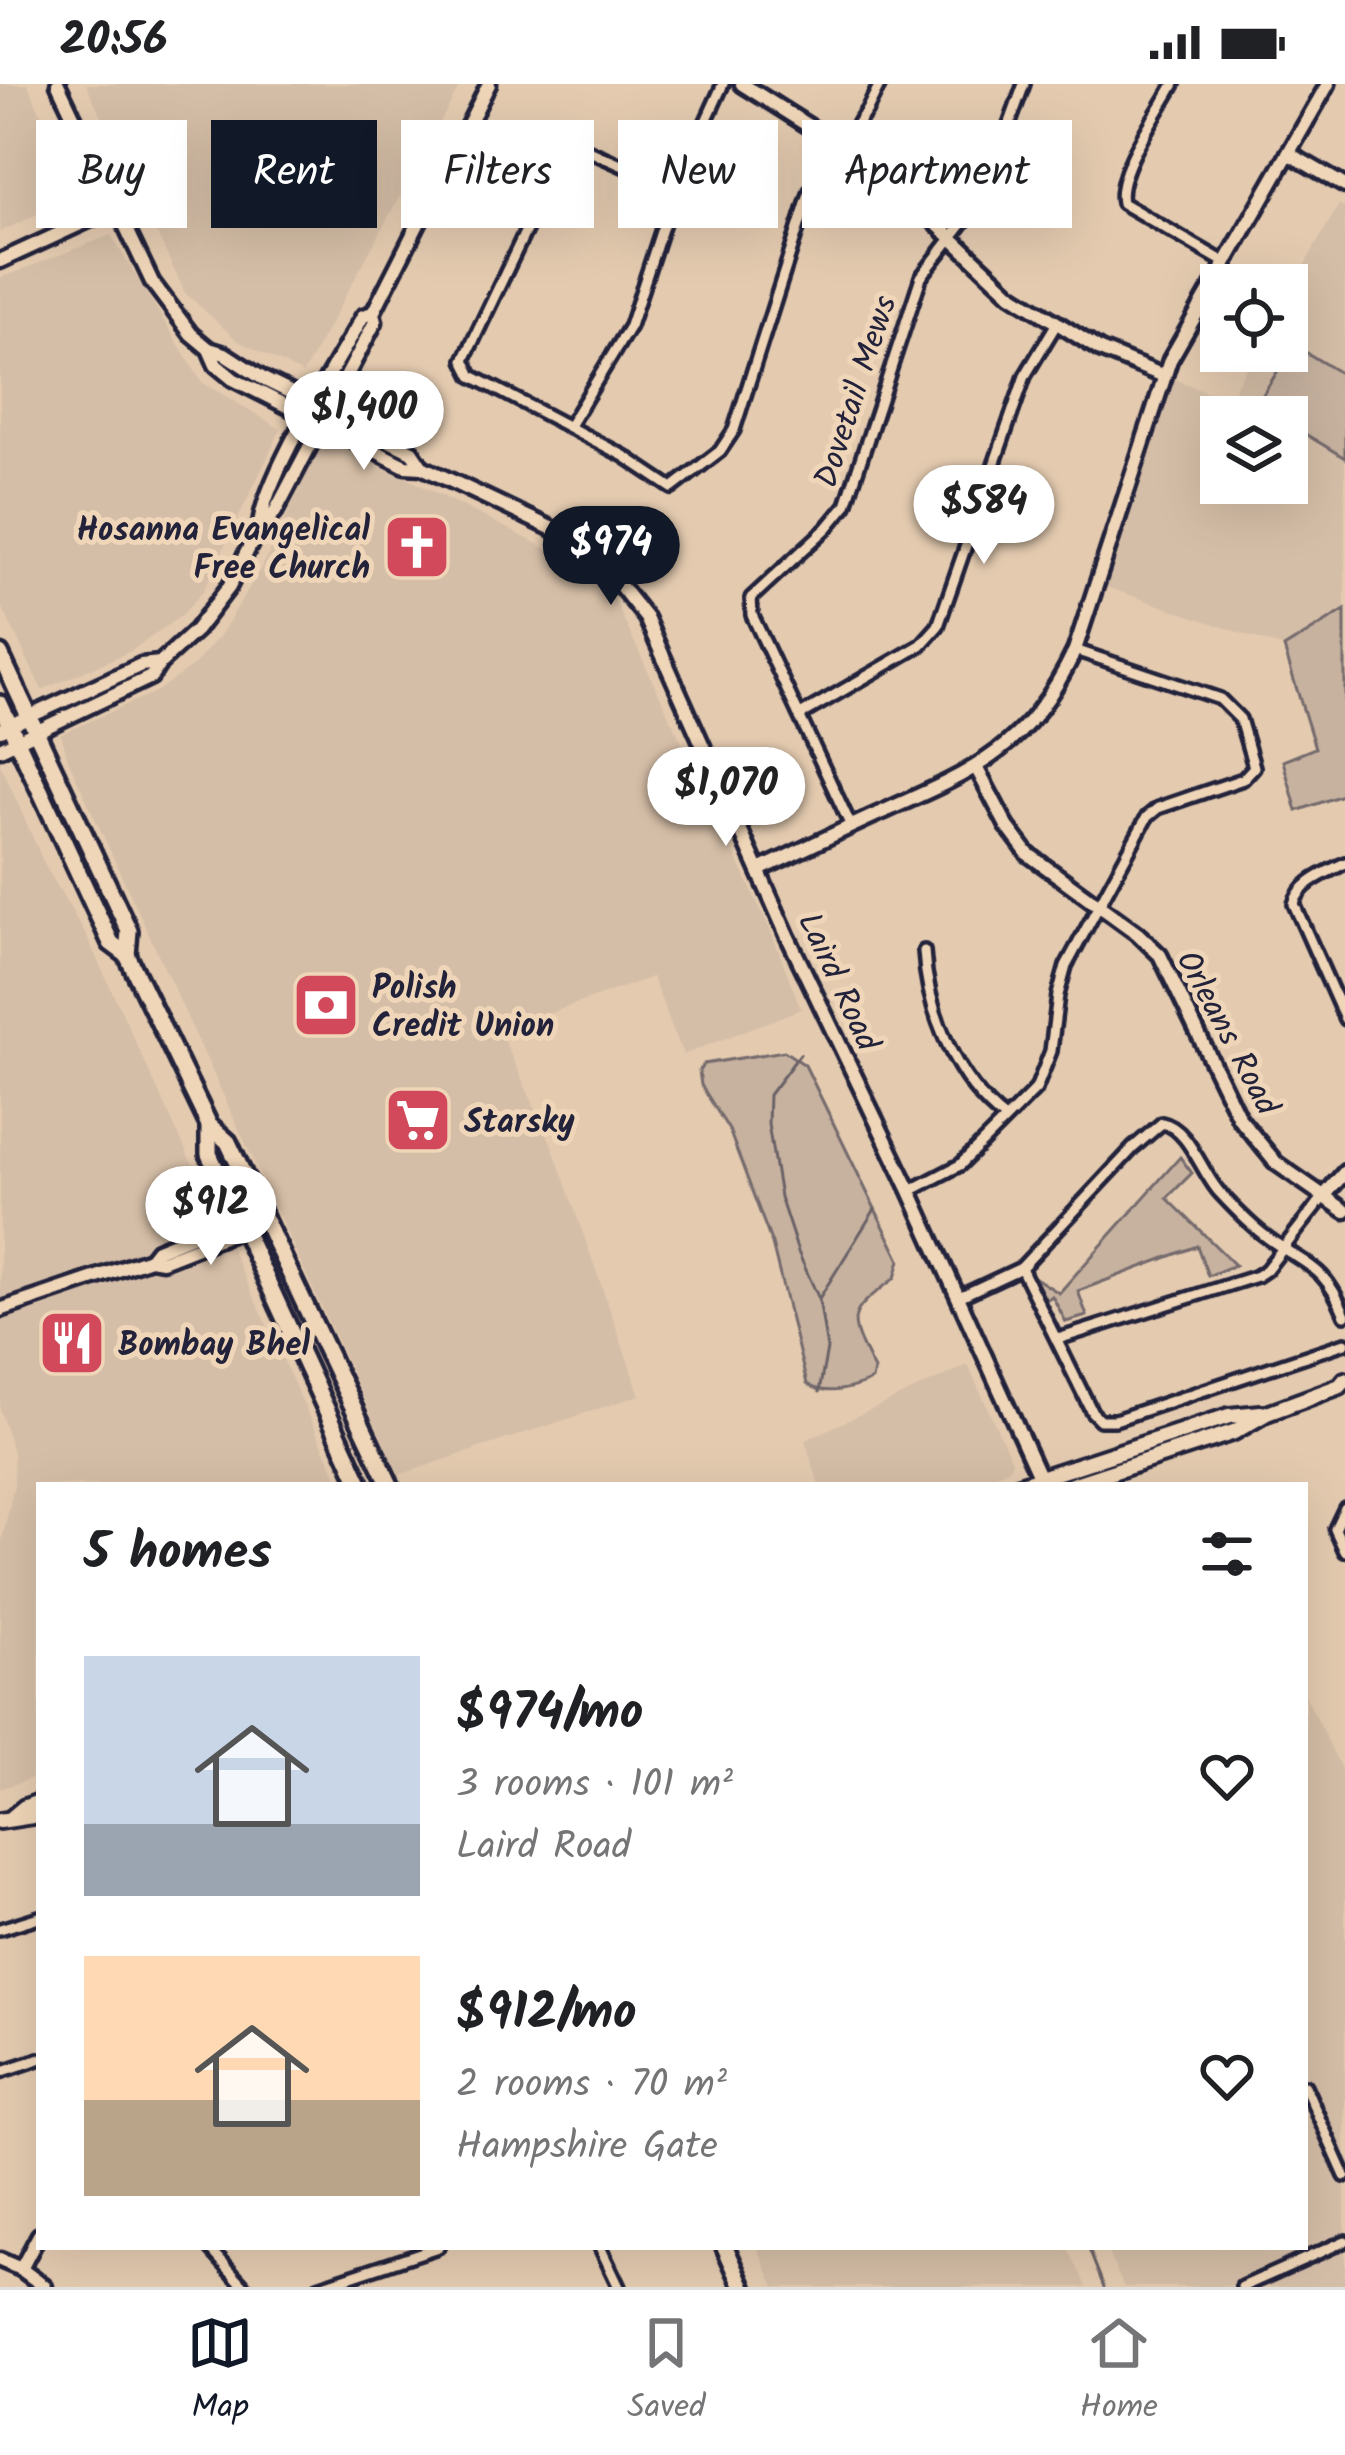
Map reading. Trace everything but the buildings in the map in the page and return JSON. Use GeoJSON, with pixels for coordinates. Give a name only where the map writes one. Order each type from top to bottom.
{"type":"FeatureCollection","features":[{"type":"Feature","properties":{"kind":"main road"},"geometry":{"type":"LineString","coordinates":[[0,654],[20,728]]}},
{"type":"Feature","properties":{"kind":"main road"},"geometry":{"type":"LineString","coordinates":[[0,704],[20,728],[128,931],[127,955],[209,1125],[228,1142],[390,1482]]}},
{"type":"Feature","properties":{"kind":"main road"},"geometry":{"type":"LineString","coordinates":[[209,1125],[209,1154],[360,1482]]}},
{"type":"Feature","properties":{"kind":"main road"},"geometry":{"type":"LineString","coordinates":[[1081,1482],[1234,1432],[1267,1413],[1343,1385]]}},
{"type":"Feature","properties":{"kind":"main road"},"geometry":{"type":"LineString","coordinates":[[1041,1482],[1229,1416],[1267,1413]]}},
{"type":"Feature","properties":{"kind":"main road"},"geometry":{"type":"LineString","coordinates":[[6,1819],[36,1803]]}},
{"type":"Feature","properties":{"kind":"main road"},"geometry":{"type":"LineString","coordinates":[[6,1819],[36,1815]]}},
{"type":"Feature","properties":{"kind":"main road"},"geometry":{"type":"LineString","coordinates":[[726,2250],[743,2287]]}},
{"type":"Feature","properties":{"kind":"street","name":"Laird Road"},"geometry":{"type":"LineString","coordinates":[[58,84],[75,120]]}},
{"type":"Feature","properties":{"kind":"street"},"geometry":{"type":"LineString","coordinates":[[0,749],[20,728],[151,677],[196,631],[229,587],[260,526],[275,512],[317,415],[376,322],[373,313],[489,84]]}},
{"type":"Feature","properties":{"kind":"street"},"geometry":{"type":"LineString","coordinates":[[706,120],[722,84]]}},
{"type":"Feature","properties":{"kind":"street"},"geometry":{"type":"LineString","coordinates":[[742,84],[802,122]]}},
{"type":"Feature","properties":{"kind":"street"},"geometry":{"type":"LineString","coordinates":[[858,120],[880,84]]}},
{"type":"Feature","properties":{"kind":"street","name":"Dovetail Mews"},"geometry":{"type":"LineString","coordinates":[[851,826],[752,615],[751,598],[846,505],[917,286],[926,267],[982,197],[1024,84]]}},
{"type":"Feature","properties":{"kind":"street"},"geometry":{"type":"LineString","coordinates":[[1174,84],[1132,162],[1120,191],[1122,203],[1225,262]]}},
{"type":"Feature","properties":{"kind":"street"},"geometry":{"type":"LineString","coordinates":[[761,869],[976,769],[1039,712],[1075,650],[1165,376],[1185,330],[1328,84]]}},
{"type":"Feature","properties":{"kind":"street"},"geometry":{"type":"LineString","coordinates":[[618,164],[578,146],[560,159],[464,360],[472,376],[569,426],[672,488],[719,451],[734,430],[802,219]]}},
{"type":"Feature","properties":{"kind":"street"},"geometry":{"type":"LineString","coordinates":[[1288,153],[1345,186]]}},
{"type":"Feature","properties":{"kind":"street"},"geometry":{"type":"LineString","coordinates":[[0,261],[72,228]]}},
{"type":"Feature","properties":{"kind":"street","name":"Laird Road"},"geometry":{"type":"LineString","coordinates":[[127,228],[168,307],[209,349],[225,354],[405,466],[422,467],[557,531],[607,569],[632,596],[1041,1482]]}},
{"type":"Feature","properties":{"kind":"street"},"geometry":{"type":"LineString","coordinates":[[569,426],[630,326],[662,228]]}},
{"type":"Feature","properties":{"kind":"street"},"geometry":{"type":"LineString","coordinates":[[942,228],[1001,286],[1100,350],[1165,376]]}},
{"type":"Feature","properties":{"kind":"street"},"geometry":{"type":"LineString","coordinates":[[802,714],[921,645],[938,626],[1025,376],[1057,323]]}},
{"type":"Feature","properties":{"kind":"street"},"geometry":{"type":"LineString","coordinates":[[910,1191],[960,1165],[1036,1089],[1045,1072],[1066,967],[1151,813],[1243,779],[1254,767],[1240,719],[1220,699],[1075,650]]}},
{"type":"Feature","properties":{"kind":"street","name":"Orleans Road"},"geometry":{"type":"LineString","coordinates":[[976,769],[1028,854],[1160,955],[1239,1118],[1276,1163],[1345,1211]]}},
{"type":"Feature","properties":{"kind":"street"},"geometry":{"type":"LineString","coordinates":[[1345,863],[1315,878],[1296,895],[1294,904],[1345,1019]]}},
{"type":"Feature","properties":{"kind":"street"},"geometry":{"type":"LineString","coordinates":[[924,951],[926,988],[966,1081],[1005,1119]]}},
{"type":"Feature","properties":{"kind":"street"},"geometry":{"type":"LineString","coordinates":[[959,1298],[1021,1268],[1162,1123],[1175,1127],[1217,1190],[1268,1238],[1332,1283],[1345,1315]]}},
{"type":"Feature","properties":{"kind":"street"},"geometry":{"type":"LineString","coordinates":[[1058,1340],[1257,1276],[1345,1172]]}},
{"type":"Feature","properties":{"kind":"street"},"geometry":{"type":"LineString","coordinates":[[0,1310],[261,1215]]}},
{"type":"Feature","properties":{"kind":"street"},"geometry":{"type":"LineString","coordinates":[[1021,1268],[1100,1420],[1115,1420],[1345,1343]]}},
{"type":"Feature","properties":{"kind":"street"},"geometry":{"type":"LineString","coordinates":[[1345,1508],[1335,1529],[1345,1551]]}},
{"type":"Feature","properties":{"kind":"street"},"geometry":{"type":"LineString","coordinates":[[0,1930],[36,1918]]}},
{"type":"Feature","properties":{"kind":"street"},"geometry":{"type":"LineString","coordinates":[[0,2072],[36,2060]]}},
{"type":"Feature","properties":{"kind":"street"},"geometry":{"type":"LineString","coordinates":[[1308,2093],[1345,2176]]}},
{"type":"Feature","properties":{"kind":"street"},"geometry":{"type":"LineString","coordinates":[[21,2269],[36,2240]]}},
{"type":"Feature","properties":{"kind":"street"},"geometry":{"type":"LineString","coordinates":[[1242,2287],[1345,2241]]}},
{"type":"Feature","properties":{"kind":"street"},"geometry":{"type":"LineString","coordinates":[[212,2250],[245,2287]]}},
{"type":"Feature","properties":{"kind":"street"},"geometry":{"type":"LineString","coordinates":[[318,2287],[429,2250]]}},
{"type":"Feature","properties":{"kind":"street"},"geometry":{"type":"LineString","coordinates":[[601,2250],[619,2287]]}},
{"type":"Feature","properties":{"kind":"street"},"geometry":{"type":"LineString","coordinates":[[0,2260],[45,2287]]}},
{"type":"Feature","properties":{"kind":"shaded area"},"geometry":{"type":"Polygon","coordinates":[[[0,84],[28,84],[44,120],[36,120],[36,215],[0,232],[0,84]]]}},
{"type":"Feature","properties":{"kind":"shaded area"},"geometry":{"type":"Polygon","coordinates":[[[86,84],[461,84],[441,120],[401,120],[401,194],[303,374],[238,341],[185,293],[154,228],[187,228],[187,120],[103,120],[86,84]]]}},
{"type":"Feature","properties":{"kind":"shaded area"},"geometry":{"type":"Polygon","coordinates":[[[1339,204],[1345,208],[1345,610],[1284,648],[1106,587],[1174,379],[1218,396],[1200,396],[1200,504],[1308,504],[1308,396],[1230,396],[1244,372],[1308,372],[1305,264],[1339,204]]]}},
{"type":"Feature","properties":{"kind":"shaded area"},"geometry":{"type":"Polygon","coordinates":[[[111,235],[202,382],[281,429],[204,590],[182,615],[131,651],[42,690],[0,603],[0,278],[111,235]]]}},
{"type":"Feature","properties":{"kind":"shaded area"},"geometry":{"type":"Polygon","coordinates":[[[1308,354],[1345,376],[1345,458],[1308,436],[1308,396],[1262,396],[1277,372],[1308,372],[1308,354]]]}},
{"type":"Feature","properties":{"kind":"shaded area"},"geometry":{"type":"Polygon","coordinates":[[[324,436],[595,573],[615,601],[771,931],[801,1009],[683,1055],[652,977],[500,1031],[552,1145],[640,1395],[399,1475],[68,760],[61,734],[157,691],[194,665],[221,634],[267,558],[324,436]]]}},
{"type":"Feature","properties":{"kind":"shaded area"},"geometry":{"type":"Polygon","coordinates":[[[1345,610],[1345,794],[1297,811],[1283,761],[1315,748],[1284,648],[1345,610]]]}},
{"type":"Feature","properties":{"kind":"shaded area"},"geometry":{"type":"Polygon","coordinates":[[[0,763],[45,865],[86,935],[340,1482],[36,1482],[36,1777],[0,1789],[0,1549],[14,1485],[13,1453],[0,1410],[0,763]]]}},
{"type":"Feature","properties":{"kind":"shaded area"},"geometry":{"type":"Polygon","coordinates":[[[784,1051],[805,1065],[900,1260],[895,1278],[867,1300],[856,1317],[855,1326],[874,1370],[872,1380],[839,1390],[807,1384],[772,1244],[729,1130],[701,1085],[699,1071],[704,1064],[784,1051]]]}},
{"type":"Feature","properties":{"kind":"shaded area"},"geometry":{"type":"Polygon","coordinates":[[[1180,1157],[1192,1173],[1167,1198],[1235,1265],[1208,1276],[1197,1246],[1078,1291],[1087,1316],[1066,1322],[1052,1296],[1046,1300],[1034,1277],[1059,1293],[1180,1157]]]}},
{"type":"Feature","properties":{"kind":"shaded area"},"geometry":{"type":"Polygon","coordinates":[[[968,1365],[1012,1461],[1010,1468],[979,1482],[818,1482],[805,1440],[968,1365]]]}},
{"type":"Feature","properties":{"kind":"shaded area"},"geometry":{"type":"Polygon","coordinates":[[[1308,1701],[1345,1777],[1345,2287],[1124,2287],[1106,2250],[1308,2250],[1308,1701]]]}},
{"type":"Feature","properties":{"kind":"shaded area"},"geometry":{"type":"Polygon","coordinates":[[[758,2250],[1068,2250],[1087,2287],[775,2287],[758,2250]]]}},
{"type":"Feature","properties":{"kind":"waterway"},"geometry":{"type":"LineString","coordinates":[[800,1054],[769,1095],[768,1124],[780,1197],[819,1299],[827,1349],[819,1392]]}},
{"type":"Feature","properties":{"kind":"waterway"},"geometry":{"type":"LineString","coordinates":[[820,1297],[875,1209]]}},
{"type":"Feature","properties":{"kind":"waterway"},"geometry":{"type":"LineString","coordinates":[[1089,2250],[1104,2287]]}},
{"type":"Feature","properties":{"kind":"place","name":"Hosanna Evangelical Free Church"},"geometry":{"type":"Point","coordinates":[417,547]}},
{"type":"Feature","properties":{"kind":"place","name":"Polish Credit Union"},"geometry":{"type":"Point","coordinates":[326,1005]}},
{"type":"Feature","properties":{"kind":"place","name":"Starsky"},"geometry":{"type":"Point","coordinates":[418,1120]}},
{"type":"Feature","properties":{"kind":"place","name":"Bombay Bhel"},"geometry":{"type":"Point","coordinates":[72,1343]}}]}
